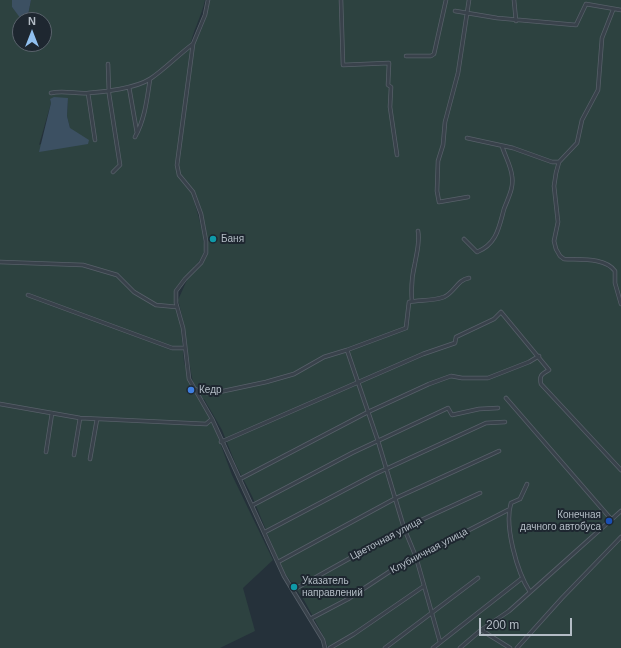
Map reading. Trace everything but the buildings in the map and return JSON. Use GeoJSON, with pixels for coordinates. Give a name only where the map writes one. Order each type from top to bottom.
{"type":"FeatureCollection","features":[{"type":"Feature","properties":{"kind":"street"},"geometry":{"type":"LineString","coordinates":[[208,0],[205,15],[193,44],[177,165],[179,175],[193,192],[201,214],[206,241],[206,254],[201,263],[185,279],[176,291],[177,307],[183,328],[184,348],[189,379],[212,419],[232,466],[253,505],[278,562],[310,620],[323,640],[325,648]]}},
{"type":"Feature","properties":{"kind":"street"},"geometry":{"type":"LineString","coordinates":[[341,0],[343,65],[389,63],[388,85],[391,87],[390,107],[397,155]]}},
{"type":"Feature","properties":{"kind":"street"},"geometry":{"type":"LineString","coordinates":[[406,56],[431,56],[434,54],[446,0]]}},
{"type":"Feature","properties":{"kind":"street"},"geometry":{"type":"LineString","coordinates":[[468,197],[439,202],[437,191],[438,161],[443,145],[445,122],[458,73],[469,0]]}},
{"type":"Feature","properties":{"kind":"street"},"geometry":{"type":"LineString","coordinates":[[514,0],[516,20]]}},
{"type":"Feature","properties":{"kind":"street"},"geometry":{"type":"LineString","coordinates":[[456,11],[467,14],[516,20],[576,25],[586,4],[586,0]]}},
{"type":"Feature","properties":{"kind":"street"},"geometry":{"type":"LineString","coordinates":[[586,4],[613,10],[621,10]]}},
{"type":"Feature","properties":{"kind":"street"},"geometry":{"type":"LineString","coordinates":[[613,10],[602,38],[598,90],[582,120],[577,144],[559,162],[554,186],[558,222],[554,241],[556,249],[560,256],[564,259],[604,262],[613,268],[615,271],[617,295],[621,304]]}},
{"type":"Feature","properties":{"kind":"street"},"geometry":{"type":"LineString","coordinates":[[51,93],[88,93],[129,87],[150,79],[193,44]]}},
{"type":"Feature","properties":{"kind":"street"},"geometry":{"type":"LineString","coordinates":[[108,64],[108,90],[120,165],[113,172]]}},
{"type":"Feature","properties":{"kind":"street"},"geometry":{"type":"LineString","coordinates":[[135,137],[140,129],[147,103],[150,79]]}},
{"type":"Feature","properties":{"kind":"street"},"geometry":{"type":"LineString","coordinates":[[129,87],[137,132]]}},
{"type":"Feature","properties":{"kind":"street"},"geometry":{"type":"LineString","coordinates":[[88,93],[95,140]]}},
{"type":"Feature","properties":{"kind":"street"},"geometry":{"type":"LineString","coordinates":[[466,138],[513,148],[543,159],[559,162]]}},
{"type":"Feature","properties":{"kind":"street"},"geometry":{"type":"LineString","coordinates":[[464,239],[477,252],[485,249],[499,231],[504,210],[511,194],[513,180],[502,146]]}},
{"type":"Feature","properties":{"kind":"street"},"geometry":{"type":"LineString","coordinates":[[412,301],[414,264],[420,241],[418,231]]}},
{"type":"Feature","properties":{"kind":"street"},"geometry":{"type":"LineString","coordinates":[[0,262],[83,265],[118,275],[134,292],[156,305],[177,307]]}},
{"type":"Feature","properties":{"kind":"street"},"geometry":{"type":"LineString","coordinates":[[194,390],[207,393],[219,392],[254,386],[294,374],[324,357],[406,328],[409,302],[446,296],[462,279],[469,278]]}},
{"type":"Feature","properties":{"kind":"street"},"geometry":{"type":"LineString","coordinates":[[28,295],[172,348],[184,348]]}},
{"type":"Feature","properties":{"kind":"street"},"geometry":{"type":"LineString","coordinates":[[221,442],[423,354],[455,343],[456,337],[494,319],[501,312],[539,356],[549,370],[542,374],[540,378],[541,384],[621,470]]}},
{"type":"Feature","properties":{"kind":"street"},"geometry":{"type":"LineString","coordinates":[[347,350],[378,441],[404,528],[416,558],[440,642]]}},
{"type":"Feature","properties":{"kind":"street"},"geometry":{"type":"LineString","coordinates":[[240,479],[368,412],[451,376],[462,378],[488,378],[530,362],[539,356]]}},
{"type":"Feature","properties":{"kind":"street"},"geometry":{"type":"LineString","coordinates":[[506,398],[611,519]]}},
{"type":"Feature","properties":{"kind":"street"},"geometry":{"type":"LineString","coordinates":[[0,404],[80,418],[206,424],[212,419]]}},
{"type":"Feature","properties":{"kind":"street"},"geometry":{"type":"LineString","coordinates":[[253,505],[378,441],[448,408],[452,414],[478,409],[498,408]]}},
{"type":"Feature","properties":{"kind":"street"},"geometry":{"type":"LineString","coordinates":[[46,452],[52,413]]}},
{"type":"Feature","properties":{"kind":"street"},"geometry":{"type":"LineString","coordinates":[[74,455],[80,418]]}},
{"type":"Feature","properties":{"kind":"street"},"geometry":{"type":"LineString","coordinates":[[90,459],[97,419]]}},
{"type":"Feature","properties":{"kind":"street"},"geometry":{"type":"LineString","coordinates":[[265,532],[375,474],[486,423],[505,422]]}},
{"type":"Feature","properties":{"kind":"street"},"geometry":{"type":"LineString","coordinates":[[278,562],[396,498],[499,450]]}},
{"type":"Feature","properties":{"kind":"street","name":"Клубничная улица"},"geometry":{"type":"LineString","coordinates":[[310,620],[348,599],[395,568],[508,510],[511,503],[520,499],[527,484]]}},
{"type":"Feature","properties":{"kind":"street","name":"Цветочная улица"},"geometry":{"type":"LineString","coordinates":[[293,590],[404,528],[480,493]]}},
{"type":"Feature","properties":{"kind":"street"},"geometry":{"type":"LineString","coordinates":[[508,510],[514,558],[521,579],[530,592]]}},
{"type":"Feature","properties":{"kind":"street"},"geometry":{"type":"LineString","coordinates":[[460,648],[481,630],[509,611],[621,511]]}},
{"type":"Feature","properties":{"kind":"street"},"geometry":{"type":"LineString","coordinates":[[517,648],[562,598],[621,537]]}},
{"type":"Feature","properties":{"kind":"street"},"geometry":{"type":"LineString","coordinates":[[386,648],[478,578]]}},
{"type":"Feature","properties":{"kind":"street"},"geometry":{"type":"LineString","coordinates":[[433,648],[521,579]]}},
{"type":"Feature","properties":{"kind":"street"},"geometry":{"type":"LineString","coordinates":[[330,648],[354,634],[424,586]]}},
{"type":"Feature","properties":{"kind":"street"},"geometry":{"type":"LineString","coordinates":[[481,630],[510,648]]}},
{"type":"Feature","properties":{"kind":"green space"},"geometry":{"type":"Polygon","coordinates":[[[0,0],[12,0],[12,7],[16,12],[12,12],[12,52],[52,52],[52,12],[29,12],[31,0],[205,0],[192,37],[190,49],[203,26],[210,0],[621,0],[621,648],[328,648],[325,639],[304,600],[282,569],[252,496],[236,465],[222,430],[204,399],[201,400],[216,432],[232,475],[273,560],[243,588],[255,631],[220,648],[0,648],[0,0]],[[68,98],[50,99],[51,103],[39,145],[70,128],[67,116],[68,98]],[[195,192],[192,195],[204,239],[203,255],[194,267],[198,267],[204,261],[207,253],[207,243],[204,220],[195,192]],[[185,276],[175,289],[174,303],[180,319],[184,362],[191,386],[193,382],[183,320],[178,300],[187,280],[184,278],[185,276]]]}},
{"type":"Feature","properties":{"kind":"water"},"geometry":{"type":"Polygon","coordinates":[[[12,0],[31,0],[29,12],[16,12],[12,7],[12,0]]]}},
{"type":"Feature","properties":{"kind":"water"},"geometry":{"type":"Polygon","coordinates":[[[54,97],[68,98],[67,116],[70,128],[89,140],[88,144],[39,152],[51,103],[50,99],[54,97]]]}},
{"type":"Feature","properties":{"kind":"place","name":"Баня"},"geometry":{"type":"Point","coordinates":[213,239]}},
{"type":"Feature","properties":{"kind":"place","name":"Кедр"},"geometry":{"type":"Point","coordinates":[191,390]}},
{"type":"Feature","properties":{"kind":"place","name":"Конечная дачного автобуса"},"geometry":{"type":"Point","coordinates":[609,521]}},
{"type":"Feature","properties":{"kind":"place","name":"Указатель направлений"},"geometry":{"type":"Point","coordinates":[294,587]}}]}
